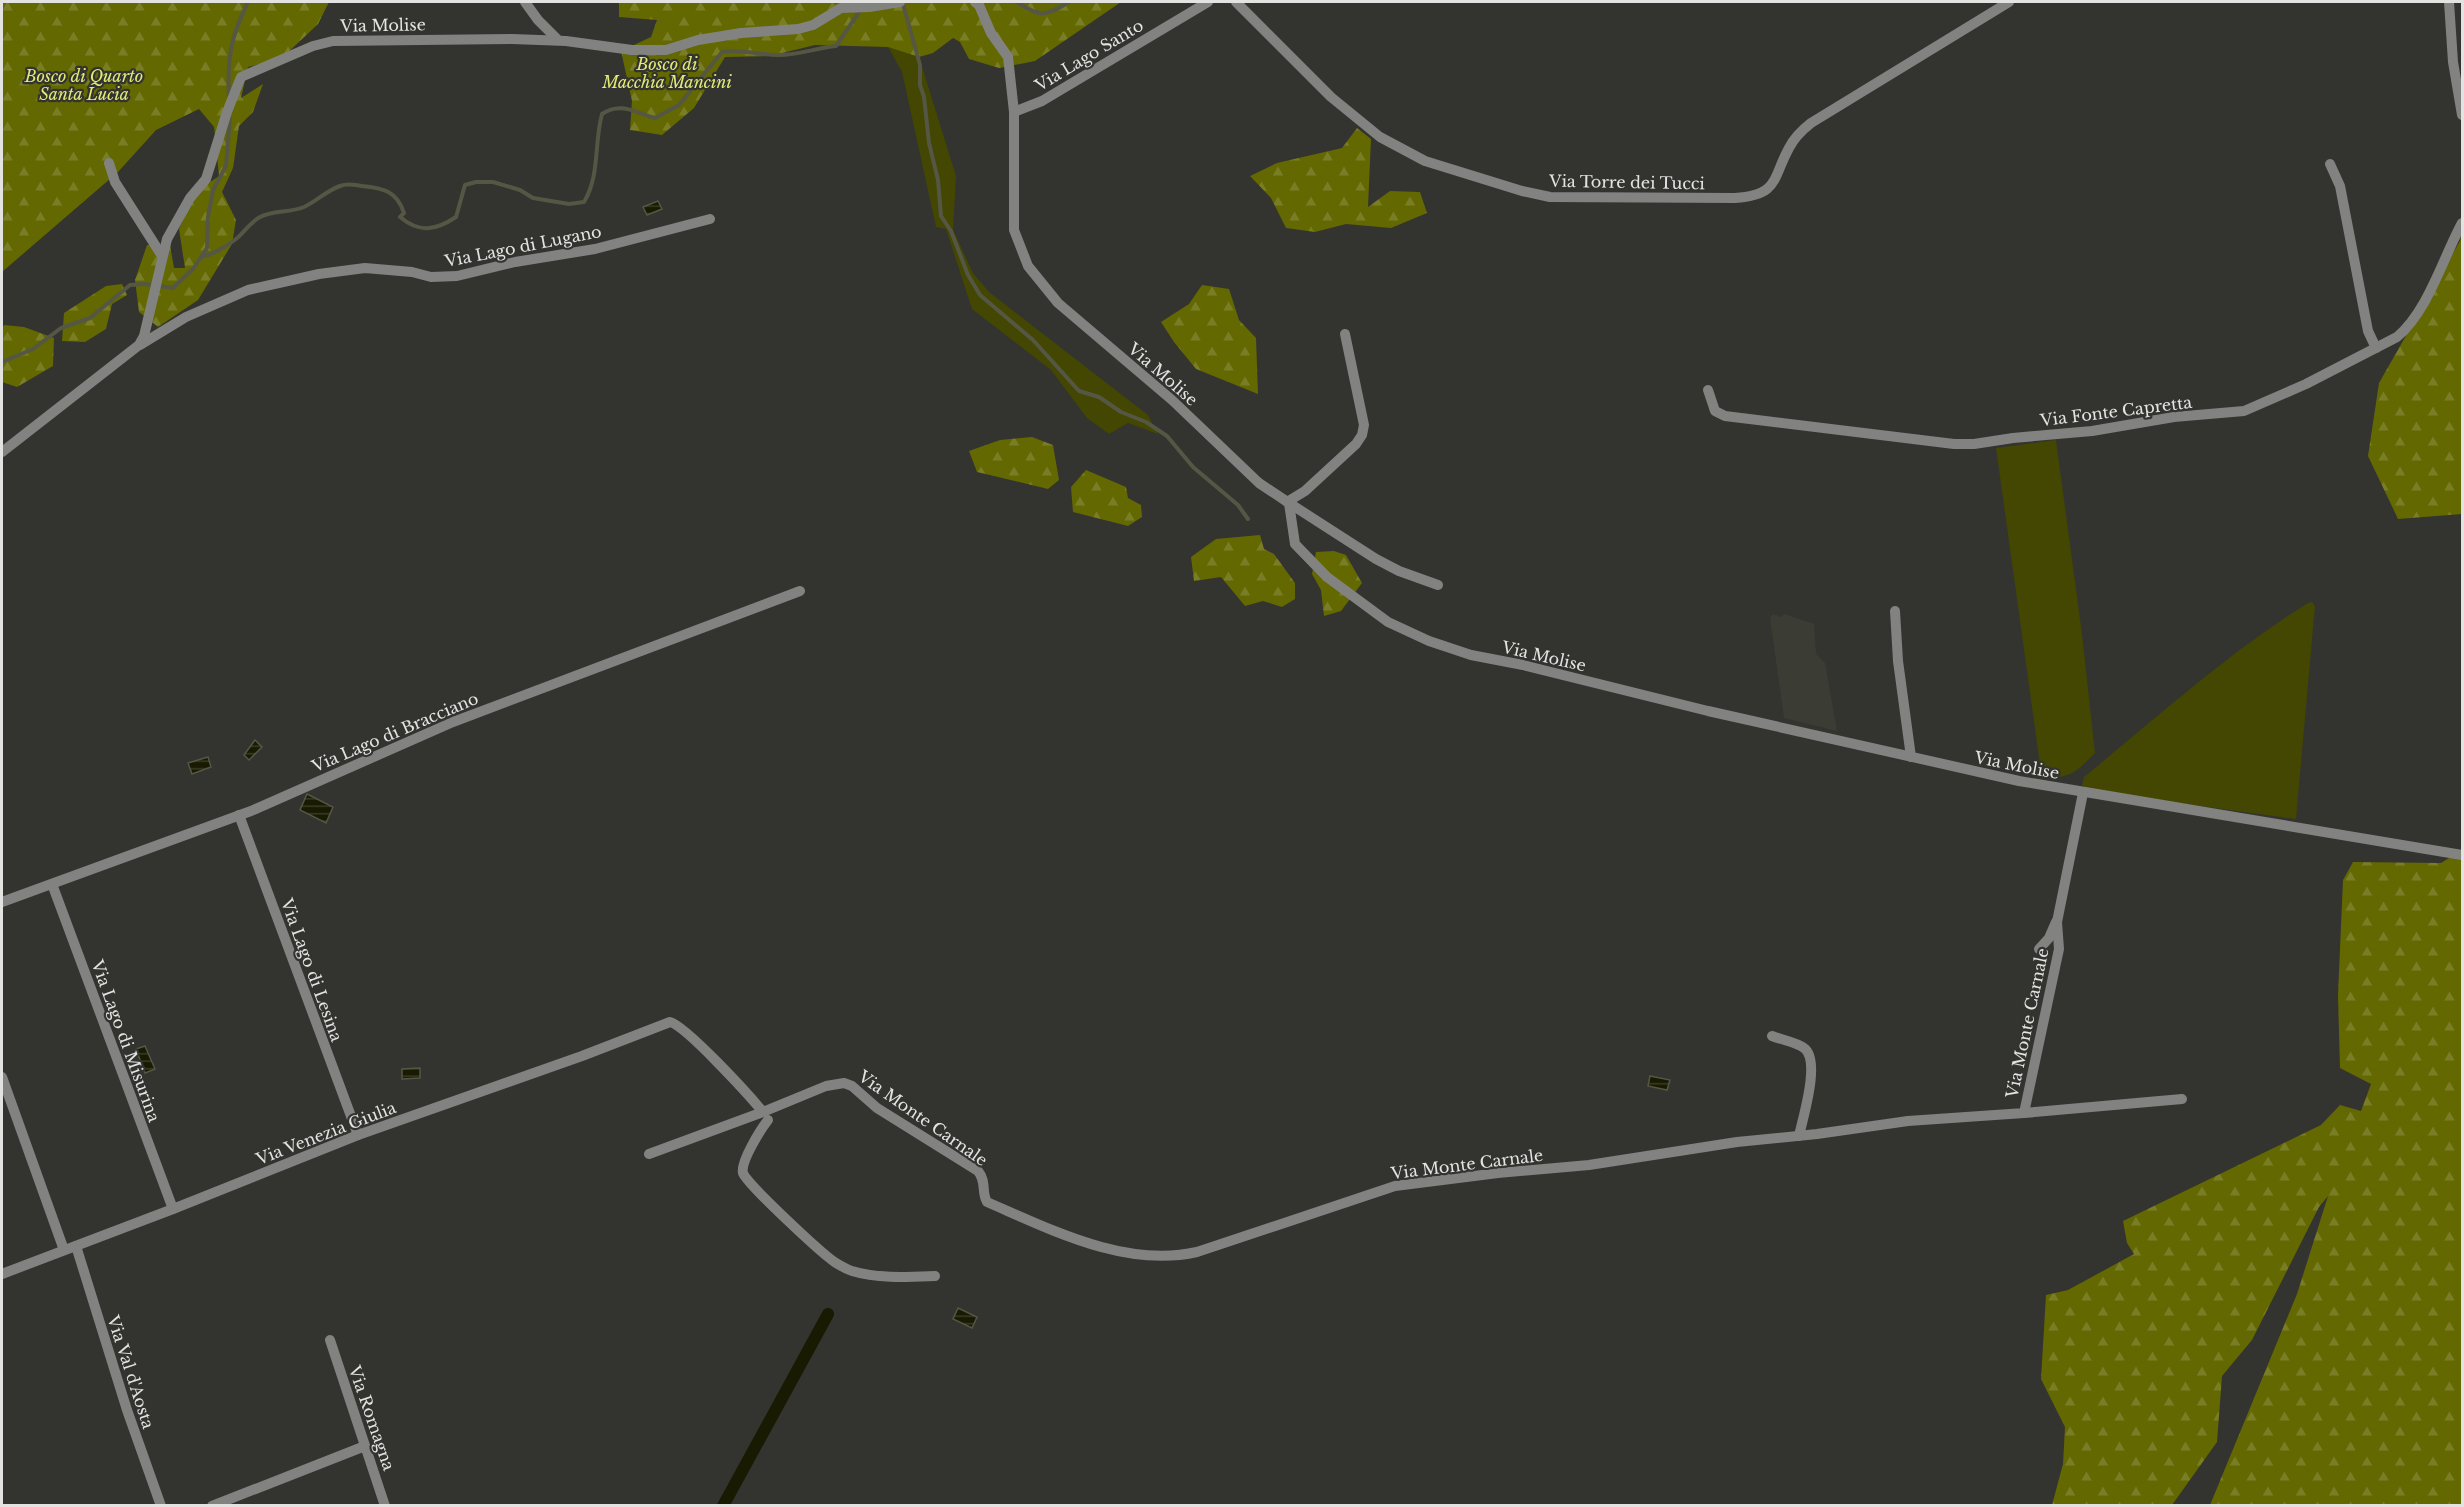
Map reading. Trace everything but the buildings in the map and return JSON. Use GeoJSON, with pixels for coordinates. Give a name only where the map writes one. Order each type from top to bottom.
{"type":"FeatureCollection","features":[{"type":"Feature","properties":{"kind":"street"},"geometry":{"type":"LineString","coordinates":[[525,2],[538,20],[558,40]]}},
{"type":"Feature","properties":{"kind":"street"},"geometry":{"type":"LineString","coordinates":[[894,2],[900,2]]}},
{"type":"Feature","properties":{"kind":"street","name":"Via Molise"},"geometry":{"type":"LineString","coordinates":[[139,345],[144,336],[162,256],[174,226],[190,198],[206,179],[234,91],[241,76],[333,40],[558,40],[632,50],[666,50],[720,36],[813,26],[842,8],[869,7],[894,2]]}},
{"type":"Feature","properties":{"kind":"street","name":"Via Molise"},"geometry":{"type":"LineString","coordinates":[[975,2],[991,33],[1008,57],[1012,74],[1014,231],[1022,255],[1036,278],[1058,303],[1172,400],[1259,483],[1288,502],[1295,544],[1327,577],[1389,622],[1429,641],[1471,655],[1523,665],[2019,781],[2463,855]]}},
{"type":"Feature","properties":{"kind":"street","name":"Via Lago Santo"},"geometry":{"type":"LineString","coordinates":[[1014,112],[1042,101],[1208,2]]}},
{"type":"Feature","properties":{"kind":"street","name":"Via Torre dei Tucci"},"geometry":{"type":"LineString","coordinates":[[1236,2],[1347,111],[1380,137],[1425,160],[1522,191],[1550,197],[1723,198],[1747,197],[1768,189],[1776,178],[1793,140],[1811,123],[2009,2]]}},
{"type":"Feature","properties":{"kind":"street"},"geometry":{"type":"LineString","coordinates":[[2450,2],[2453,62],[2463,115]]}},
{"type":"Feature","properties":{"kind":"street"},"geometry":{"type":"LineString","coordinates":[[108,163],[115,182],[162,256]]}},
{"type":"Feature","properties":{"kind":"street"},"geometry":{"type":"LineString","coordinates":[[2330,164],[2340,186],[2368,331],[2376,348]]}},
{"type":"Feature","properties":{"kind":"street","name":"Via Lago di Lugano"},"geometry":{"type":"LineString","coordinates":[[139,345],[186,317],[248,290],[319,274],[365,268],[412,272],[431,277],[457,276],[514,262],[595,249],[710,219]]}},
{"type":"Feature","properties":{"kind":"street","name":"Via Fonte Capretta"},"geometry":{"type":"LineString","coordinates":[[1708,390],[1715,411],[1725,416],[1776,423],[1796,423],[1892,438],[1974,444],[2002,439],[2092,431],[2174,417],[2244,411],[2306,384],[2397,337],[2415,316],[2463,223]]}},
{"type":"Feature","properties":{"kind":"street"},"geometry":{"type":"LineString","coordinates":[[1345,334],[1363,418],[1362,435],[1356,444],[1305,491],[1288,502],[1376,560],[1438,585]]}},
{"type":"Feature","properties":{"kind":"street"},"geometry":{"type":"LineString","coordinates":[[2,452],[139,345]]}},
{"type":"Feature","properties":{"kind":"street","name":"Via Lago di Bracciano"},"geometry":{"type":"LineString","coordinates":[[2,902],[239,815],[453,722],[800,591]]}},
{"type":"Feature","properties":{"kind":"street"},"geometry":{"type":"LineString","coordinates":[[1896,611],[1898,661],[1911,757]]}},
{"type":"Feature","properties":{"kind":"street","name":"Via Monte Carnale"},"geometry":{"type":"LineString","coordinates":[[766,1116],[832,1083],[848,1084],[878,1108],[978,1172],[984,1180],[984,1196],[987,1202],[1105,1249],[1170,1256],[1208,1249],[1395,1186],[1498,1173],[1589,1165],[1737,1142],[1908,1121],[2024,1113],[2059,949],[2056,922],[2083,793]]}},
{"type":"Feature","properties":{"kind":"street","name":"Via Lago di Lesina"},"geometry":{"type":"LineString","coordinates":[[239,815],[358,1135]]}},
{"type":"Feature","properties":{"kind":"street","name":"Via Lago di Misurina"},"geometry":{"type":"LineString","coordinates":[[52,884],[173,1209]]}},
{"type":"Feature","properties":{"kind":"street"},"geometry":{"type":"LineString","coordinates":[[2039,949],[2049,938],[2056,922]]}},
{"type":"Feature","properties":{"kind":"street","name":"Via Venezia Giulia"},"geometry":{"type":"LineString","coordinates":[[2,1274],[358,1135],[672,1022],[681,1028],[766,1116]]}},
{"type":"Feature","properties":{"kind":"street"},"geometry":{"type":"LineString","coordinates":[[1772,1036],[1803,1047],[1811,1058],[1812,1070],[1799,1136]]}},
{"type":"Feature","properties":{"kind":"street"},"geometry":{"type":"LineString","coordinates":[[2,1077],[64,1250]]}},
{"type":"Feature","properties":{"kind":"street"},"geometry":{"type":"LineString","coordinates":[[2024,1113],[2182,1099]]}},
{"type":"Feature","properties":{"kind":"street"},"geometry":{"type":"LineString","coordinates":[[648,1154],[766,1116]]}},
{"type":"Feature","properties":{"kind":"street"},"geometry":{"type":"LineString","coordinates":[[766,1116],[742,1168],[746,1179],[766,1200],[825,1255],[848,1269],[871,1275],[935,1276]]}},
{"type":"Feature","properties":{"kind":"street","name":"Via Val d'Aosta"},"geometry":{"type":"LineString","coordinates":[[76,1246],[127,1410],[161,1506]]}},
{"type":"Feature","properties":{"kind":"street","name":"Via Romagna"},"geometry":{"type":"LineString","coordinates":[[330,1340],[386,1506]]}},
{"type":"Feature","properties":{"kind":"street"},"geometry":{"type":"LineString","coordinates":[[212,1506],[365,1446]]}},
{"type":"Feature","properties":{"kind":"shaded area"},"geometry":{"type":"Polygon","coordinates":[[[888,47],[919,57],[956,176],[953,230],[973,273],[989,292],[1148,415],[1158,434],[1128,423],[1109,434],[1087,418],[1051,370],[972,309],[946,229],[936,227],[902,72],[888,47]]]}},
{"type":"Feature","properties":{"kind":"shaded area"},"geometry":{"type":"Polygon","coordinates":[[[658,201],[662,209],[647,215],[643,207],[658,201]]]}},
{"type":"Feature","properties":{"kind":"shaded area"},"geometry":{"type":"Polygon","coordinates":[[[2056,440],[2082,634],[2095,753],[2072,773],[2042,779],[1996,448],[2056,440]]]}},
{"type":"Feature","properties":{"kind":"shaded area"},"geometry":{"type":"Polygon","coordinates":[[[2312,602],[2315,606],[2296,819],[2091,791],[2082,785],[2084,777],[2193,686],[2250,642],[2312,602]]]}},
{"type":"Feature","properties":{"kind":"shaded area"},"geometry":{"type":"Polygon","coordinates":[[[1773,614],[1781,617],[1784,614],[1814,624],[1816,654],[1825,663],[1837,731],[1784,718],[1770,618],[1773,614]]]}},
{"type":"Feature","properties":{"kind":"shaded area"},"geometry":{"type":"Polygon","coordinates":[[[255,740],[262,747],[249,760],[244,755],[255,740]]]}},
{"type":"Feature","properties":{"kind":"shaded area"},"geometry":{"type":"Polygon","coordinates":[[[208,757],[211,767],[192,774],[188,763],[208,757]]]}},
{"type":"Feature","properties":{"kind":"shaded area"},"geometry":{"type":"Polygon","coordinates":[[[307,794],[333,807],[326,823],[300,810],[307,794]]]}},
{"type":"Feature","properties":{"kind":"shaded area"},"geometry":{"type":"Polygon","coordinates":[[[145,1046],[155,1069],[145,1073],[136,1049],[145,1046]]]}},
{"type":"Feature","properties":{"kind":"shaded area"},"geometry":{"type":"Polygon","coordinates":[[[420,1068],[420,1078],[402,1079],[402,1069],[420,1068]]]}},
{"type":"Feature","properties":{"kind":"shaded area"},"geometry":{"type":"Polygon","coordinates":[[[1650,1076],[1670,1080],[1667,1090],[1648,1086],[1650,1076]]]}},
{"type":"Feature","properties":{"kind":"shaded area"},"geometry":{"type":"Polygon","coordinates":[[[958,1308],[977,1317],[972,1328],[953,1319],[958,1308]]]}},
{"type":"Feature","properties":{"kind":"green space","name":"Bosco di Quarto Santa Lucia"},"geometry":{"type":"Polygon","coordinates":[[[2,2],[329,2],[318,24],[282,58],[248,67],[241,98],[263,84],[253,112],[239,126],[233,168],[222,192],[236,220],[232,244],[198,300],[158,327],[139,312],[135,280],[147,245],[170,245],[174,268],[185,268],[179,229],[197,191],[219,176],[214,127],[199,109],[156,130],[118,172],[2,272],[2,2]]]}},
{"type":"Feature","properties":{"kind":"green space","name":"Bosco di Macchia Mancini"},"geometry":{"type":"Polygon","coordinates":[[[619,2],[1121,2],[1035,61],[999,68],[969,59],[960,42],[953,38],[933,53],[919,57],[888,47],[815,45],[770,56],[725,57],[694,108],[662,135],[630,130],[632,101],[621,51],[651,37],[657,20],[619,17],[619,2]]]}},
{"type":"Feature","properties":{"kind":"green space"},"geometry":{"type":"Polygon","coordinates":[[[1357,128],[1371,139],[1368,207],[1390,191],[1420,192],[1427,213],[1391,228],[1346,224],[1315,232],[1286,228],[1271,198],[1250,176],[1277,163],[1342,148],[1357,128]]]}},
{"type":"Feature","properties":{"kind":"green space"},"geometry":{"type":"Polygon","coordinates":[[[2462,231],[2462,514],[2398,519],[2368,456],[2379,383],[2460,241],[2462,231]]]}},
{"type":"Feature","properties":{"kind":"green space"},"geometry":{"type":"Polygon","coordinates":[[[122,284],[127,295],[112,304],[106,329],[85,342],[62,341],[64,313],[106,286],[122,284]]]}},
{"type":"Feature","properties":{"kind":"green space"},"geometry":{"type":"Polygon","coordinates":[[[1202,285],[1229,289],[1239,320],[1256,338],[1258,394],[1196,369],[1161,322],[1189,304],[1202,285]]]}},
{"type":"Feature","properties":{"kind":"green space"},"geometry":{"type":"Polygon","coordinates":[[[4,325],[24,327],[54,338],[53,366],[17,387],[2,382],[2,329],[4,325]]]}},
{"type":"Feature","properties":{"kind":"green space"},"geometry":{"type":"Polygon","coordinates":[[[1032,437],[1053,445],[1059,480],[1048,489],[977,472],[969,451],[1000,440],[1032,437]]]}},
{"type":"Feature","properties":{"kind":"green space"},"geometry":{"type":"Polygon","coordinates":[[[1086,470],[1126,487],[1128,498],[1141,505],[1142,517],[1128,526],[1073,512],[1071,487],[1086,470]]]}},
{"type":"Feature","properties":{"kind":"green space"},"geometry":{"type":"Polygon","coordinates":[[[1260,535],[1264,549],[1274,554],[1295,583],[1295,599],[1282,607],[1263,601],[1245,606],[1221,577],[1194,581],[1191,557],[1216,539],[1260,535]]]}},
{"type":"Feature","properties":{"kind":"green space"},"geometry":{"type":"Polygon","coordinates":[[[1334,551],[1346,555],[1362,583],[1341,611],[1324,616],[1321,590],[1312,574],[1316,552],[1334,551]]]}},
{"type":"Feature","properties":{"kind":"green space"},"geometry":{"type":"Polygon","coordinates":[[[2462,850],[2462,1505],[2210,1505],[2297,1294],[2328,1196],[2319,1207],[2252,1340],[2222,1376],[2217,1442],[2172,1505],[2052,1505],[2063,1464],[2065,1427],[2041,1379],[2046,1295],[2068,1290],[2134,1254],[2127,1243],[2123,1221],[2321,1125],[2340,1105],[2361,1111],[2371,1084],[2340,1068],[2338,995],[2343,880],[2353,862],[2441,863],[2462,850]]]}},
{"type":"Feature","properties":{"kind":"waterway"},"geometry":{"type":"LineString","coordinates":[[229,99],[231,49],[237,27],[248,2]]}},
{"type":"Feature","properties":{"kind":"waterway"},"geometry":{"type":"LineString","coordinates":[[201,257],[228,244],[260,217],[304,207],[330,191],[346,185],[376,188],[388,192],[401,206],[404,213],[400,217],[421,228],[441,225],[456,217],[465,185],[476,182],[493,182],[520,190],[533,198],[569,204],[584,202],[595,170],[602,114],[609,110],[622,108],[655,118],[679,105],[722,52],[786,55],[836,46],[866,2]]}},
{"type":"Feature","properties":{"kind":"waterway"},"geometry":{"type":"LineString","coordinates":[[1017,2],[1037,13],[1049,12],[1069,2]]}},
{"type":"Feature","properties":{"kind":"waterway"},"geometry":{"type":"LineString","coordinates":[[903,4],[920,65],[920,85],[924,97],[929,143],[938,180],[941,216],[951,231],[968,275],[980,295],[1033,340],[1079,391],[1099,397],[1121,412],[1146,422],[1167,436],[1193,467],[1238,505],[1248,519]]}},
{"type":"Feature","properties":{"kind":"waterway"},"geometry":{"type":"LineString","coordinates":[[2,362],[33,349],[61,328],[90,318],[130,285],[144,284],[173,288],[193,269],[207,248],[208,217],[213,190],[226,166],[230,118]]}},
{"type":"Feature","properties":{"kind":"waterway"},"geometry":{"type":"LineString","coordinates":[[723,1506],[828,1314]]}}]}
